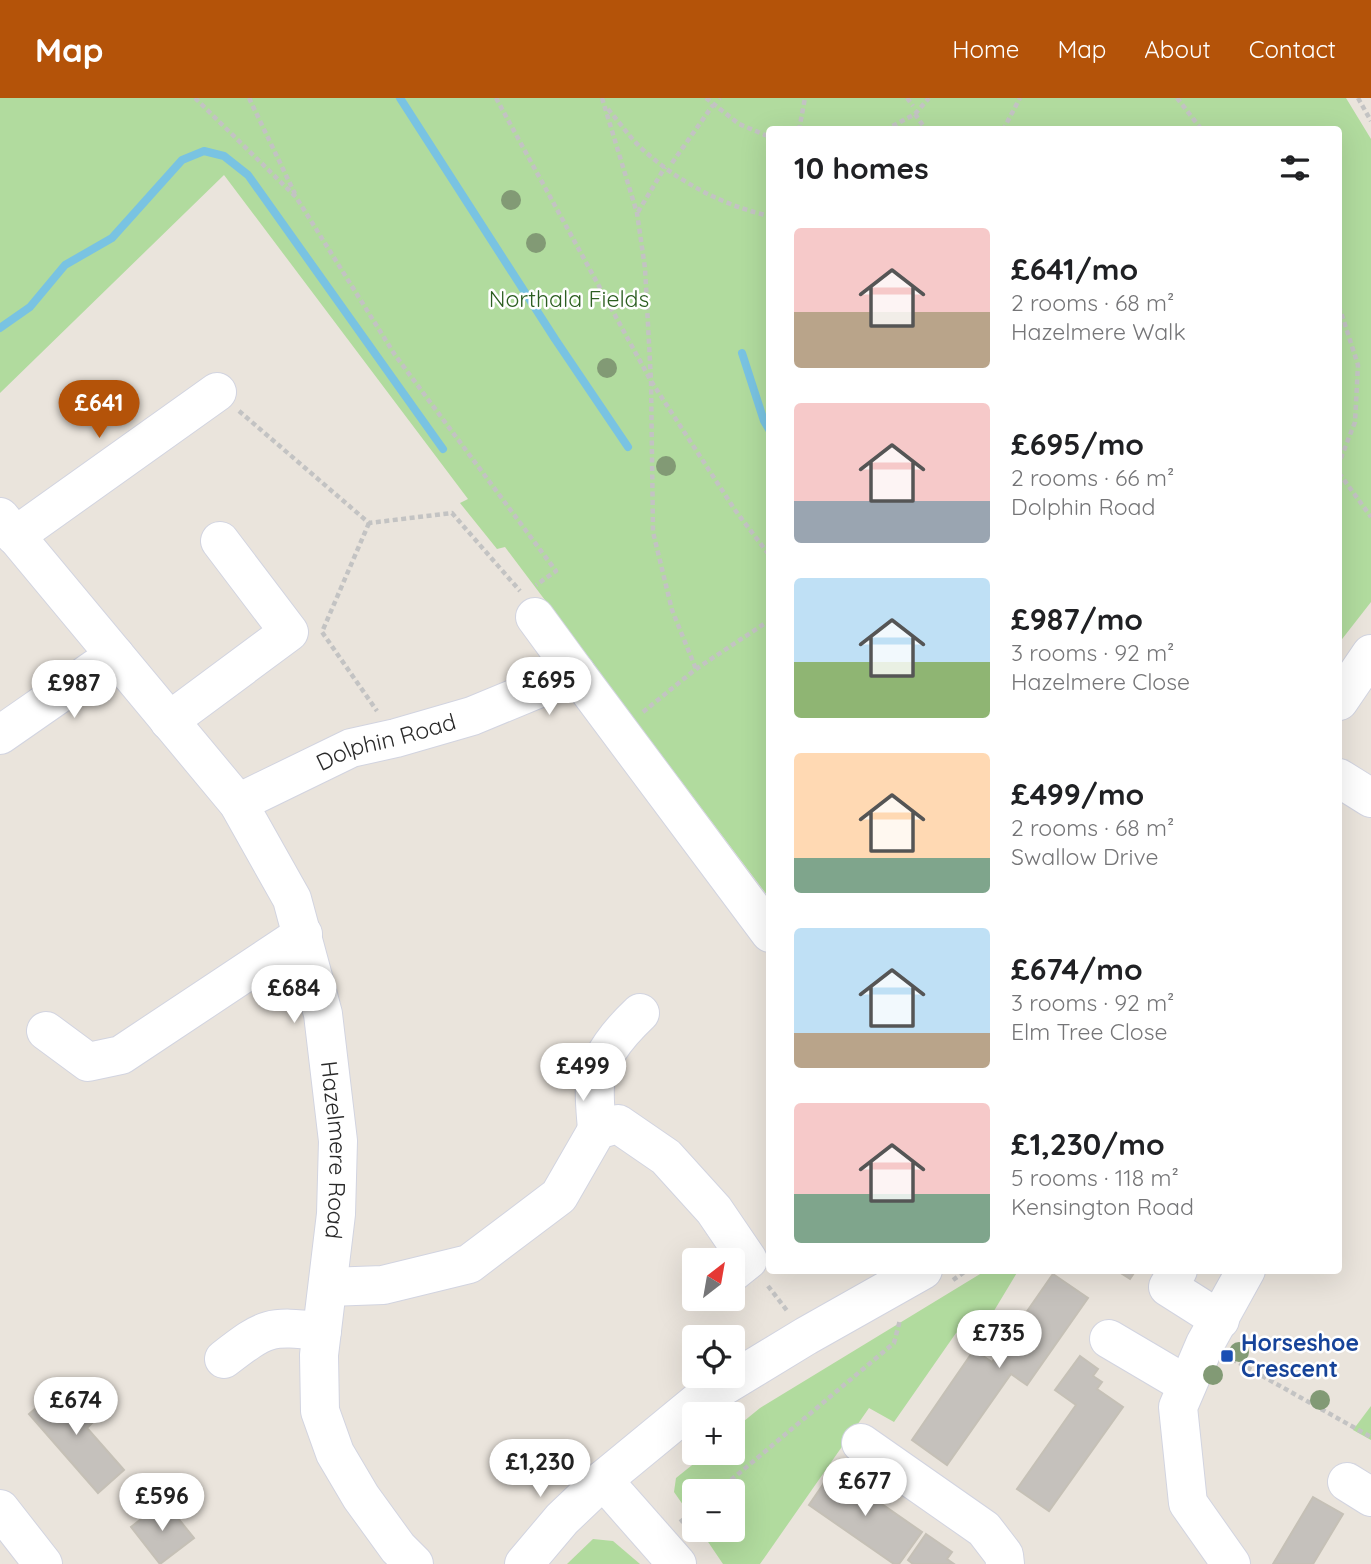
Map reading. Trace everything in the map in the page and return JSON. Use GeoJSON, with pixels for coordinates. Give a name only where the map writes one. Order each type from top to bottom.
{"type":"FeatureCollection","features":[{"type":"Feature","properties":{"kind":"street"},"geometry":{"type":"LineString","coordinates":[[8,526],[217,393]]}},
{"type":"Feature","properties":{"kind":"street","name":"Hazelmere Road"},"geometry":{"type":"LineString","coordinates":[[8,526],[238,803],[292,899],[323,1014],[338,1142],[336,1214],[319,1355],[320,1411],[335,1452],[361,1497],[398,1548],[414,1564]]}},
{"type":"Feature","properties":{"kind":"street"},"geometry":{"type":"LineString","coordinates":[[169,721],[289,632],[220,541]]}},
{"type":"Feature","properties":{"kind":"street"},"geometry":{"type":"LineString","coordinates":[[529,606],[766,928]]}},
{"type":"Feature","properties":{"kind":"street"},"geometry":{"type":"LineString","coordinates":[[1342,690],[1371,654]]}},
{"type":"Feature","properties":{"kind":"street"},"geometry":{"type":"LineString","coordinates":[[0,735],[115,655]]}},
{"type":"Feature","properties":{"kind":"street","name":"Dolphin Road"},"geometry":{"type":"LineString","coordinates":[[238,803],[351,748],[472,716],[576,673]]}},
{"type":"Feature","properties":{"kind":"street"},"geometry":{"type":"LineString","coordinates":[[1342,780],[1371,798]]}},
{"type":"Feature","properties":{"kind":"street"},"geometry":{"type":"LineString","coordinates":[[47,1031],[88,1062],[121,1055],[303,934]]}},
{"type":"Feature","properties":{"kind":"street"},"geometry":{"type":"LineString","coordinates":[[328,1287],[383,1285],[469,1264],[559,1196],[597,1130],[595,1083],[607,1054],[623,1030],[640,1013]]}},
{"type":"Feature","properties":{"kind":"street"},"geometry":{"type":"LineString","coordinates":[[597,1130],[618,1124],[666,1157],[714,1210],[732,1248]]}},
{"type":"Feature","properties":{"kind":"street"},"geometry":{"type":"LineString","coordinates":[[524,1564],[562,1519],[603,1480],[699,1401],[916,1274]]}},
{"type":"Feature","properties":{"kind":"street"},"geometry":{"type":"LineString","coordinates":[[1176,1274],[1168,1287],[1213,1332]]}},
{"type":"Feature","properties":{"kind":"street"},"geometry":{"type":"LineString","coordinates":[[1231,1564],[1188,1503],[1178,1407],[1244,1274]]}},
{"type":"Feature","properties":{"kind":"street"},"geometry":{"type":"LineString","coordinates":[[224,1359],[252,1337],[268,1329],[322,1331]]}},
{"type":"Feature","properties":{"kind":"street"},"geometry":{"type":"LineString","coordinates":[[1109,1339],[1187,1385]]}},
{"type":"Feature","properties":{"kind":"street"},"geometry":{"type":"LineString","coordinates":[[861,1443],[984,1529],[1004,1555],[1005,1564]]}},
{"type":"Feature","properties":{"kind":"street"},"geometry":{"type":"LineString","coordinates":[[603,1480],[677,1564]]}},
{"type":"Feature","properties":{"kind":"street"},"geometry":{"type":"LineString","coordinates":[[0,1509],[43,1564]]}},
{"type":"Feature","properties":{"kind":"path"},"geometry":{"type":"LineString","coordinates":[[195,98],[296,197]]}},
{"type":"Feature","properties":{"kind":"path"},"geometry":{"type":"LineString","coordinates":[[217,393],[369,523],[452,513],[529,606],[556,571],[395,355],[296,197],[249,98]]}},
{"type":"Feature","properties":{"kind":"path"},"geometry":{"type":"LineString","coordinates":[[496,98],[651,381],[735,510],[766,551]]}},
{"type":"Feature","properties":{"kind":"path"},"geometry":{"type":"LineString","coordinates":[[602,98],[637,213],[645,268],[651,381],[653,532],[672,610],[696,669]]}},
{"type":"Feature","properties":{"kind":"path"},"geometry":{"type":"LineString","coordinates":[[706,98],[739,124],[766,135]]}},
{"type":"Feature","properties":{"kind":"path"},"geometry":{"type":"LineString","coordinates":[[800,126],[804,98]]}},
{"type":"Feature","properties":{"kind":"path"},"geometry":{"type":"LineString","coordinates":[[907,98],[913,106]]}},
{"type":"Feature","properties":{"kind":"path"},"geometry":{"type":"LineString","coordinates":[[892,126],[915,114],[929,98]]}},
{"type":"Feature","properties":{"kind":"path"},"geometry":{"type":"LineString","coordinates":[[1005,126],[1020,98]]}},
{"type":"Feature","properties":{"kind":"path"},"geometry":{"type":"LineString","coordinates":[[1177,98],[1199,126]]}},
{"type":"Feature","properties":{"kind":"path"},"geometry":{"type":"LineString","coordinates":[[1357,98],[1371,121]]}},
{"type":"Feature","properties":{"kind":"path"},"geometry":{"type":"LineString","coordinates":[[672,163],[713,105]]}},
{"type":"Feature","properties":{"kind":"path"},"geometry":{"type":"LineString","coordinates":[[606,106],[640,147],[664,167],[702,191],[733,205],[766,215]]}},
{"type":"Feature","properties":{"kind":"path"},"geometry":{"type":"LineString","coordinates":[[915,114],[923,126]]}},
{"type":"Feature","properties":{"kind":"path"},"geometry":{"type":"LineString","coordinates":[[637,213],[664,167]]}},
{"type":"Feature","properties":{"kind":"path"},"geometry":{"type":"LineString","coordinates":[[1342,315],[1358,365],[1355,422],[1342,455]]}},
{"type":"Feature","properties":{"kind":"path"},"geometry":{"type":"LineString","coordinates":[[1342,477],[1371,517]]}},
{"type":"Feature","properties":{"kind":"path"},"geometry":{"type":"LineString","coordinates":[[369,523],[321,632],[397,738]]}},
{"type":"Feature","properties":{"kind":"path"},"geometry":{"type":"LineString","coordinates":[[620,732],[696,669],[766,623]]}},
{"type":"Feature","properties":{"kind":"path"},"geometry":{"type":"LineString","coordinates":[[746,1271],[806,1336]]}},
{"type":"Feature","properties":{"kind":"path"},"geometry":{"type":"LineString","coordinates":[[732,1479],[894,1343],[898,1327]]}},
{"type":"Feature","properties":{"kind":"path"},"geometry":{"type":"LineString","coordinates":[[1213,1332],[1371,1437]]}},
{"type":"Feature","properties":{"kind":"path"},"geometry":{"type":"LineString","coordinates":[[676,1526],[682,1521]]}},
{"type":"Feature","properties":{"kind":"green space","name":"Northala Fields"},"geometry":{"type":"Polygon","coordinates":[[[0,98],[1346,98],[1371,139],[1371,602],[1342,639],[1342,126],[766,126],[766,894],[505,547],[497,549],[460,503],[468,499],[224,175],[0,393],[0,98]]]}},
{"type":"Feature","properties":{"kind":"green space"},"geometry":{"type":"Polygon","coordinates":[[[980,1274],[1016,1274],[974,1344],[956,1333],[894,1422],[869,1408],[760,1564],[723,1564],[708,1542],[745,1542],[745,1479],[682,1479],[682,1503],[674,1492],[676,1478],[692,1465],[745,1465],[745,1420],[760,1408],[980,1274]]]}},
{"type":"Feature","properties":{"kind":"green space"},"geometry":{"type":"Polygon","coordinates":[[[1371,1406],[1371,1440],[1353,1430],[1371,1406]]]}},
{"type":"Feature","properties":{"kind":"green space"},"geometry":{"type":"Polygon","coordinates":[[[593,1539],[613,1541],[640,1564],[567,1564],[593,1539]]]}},
{"type":"Feature","properties":{"kind":"building"},"geometry":{"type":"Polygon","coordinates":[[[1053,1274],[1088,1298],[1027,1385],[1011,1374],[947,1465],[912,1440],[974,1350],[992,1362],[1053,1274]]]}},
{"type":"Feature","properties":{"kind":"building"},"geometry":{"type":"Polygon","coordinates":[[[1080,1356],[1098,1369],[1093,1376],[1102,1382],[1097,1389],[1123,1407],[1049,1511],[1017,1489],[1076,1405],[1055,1390],[1080,1356]]]}},
{"type":"Feature","properties":{"kind":"building"},"geometry":{"type":"Polygon","coordinates":[[[63,1384],[95,1420],[87,1428],[124,1470],[98,1493],[29,1414],[63,1384]]]}},
{"type":"Feature","properties":{"kind":"building"},"geometry":{"type":"Polygon","coordinates":[[[833,1470],[922,1532],[899,1564],[894,1564],[809,1505],[833,1470]]]}},
{"type":"Feature","properties":{"kind":"building"},"geometry":{"type":"Polygon","coordinates":[[[1313,1497],[1343,1514],[1313,1564],[1273,1564],[1313,1497]]]}},
{"type":"Feature","properties":{"kind":"building"},"geometry":{"type":"Polygon","coordinates":[[[164,1501],[194,1538],[160,1564],[131,1527],[164,1501]]]}},
{"type":"Feature","properties":{"kind":"building"},"geometry":{"type":"Polygon","coordinates":[[[926,1534],[952,1552],[947,1559],[954,1564],[913,1564],[908,1560],[926,1534]]]}},
{"type":"Feature","properties":{"kind":"waterway"},"geometry":{"type":"LineString","coordinates":[[400,98],[628,447]]}},
{"type":"Feature","properties":{"kind":"waterway"},"geometry":{"type":"LineString","coordinates":[[0,328],[30,307],[65,265],[112,238],[182,160],[204,151],[224,156],[248,175],[443,449]]}},
{"type":"Feature","properties":{"kind":"waterway"},"geometry":{"type":"LineString","coordinates":[[742,353],[766,424]]}},
{"type":"Feature","properties":{"kind":"place","name":"Horseshoe Crescent"},"geometry":{"type":"Point","coordinates":[1227,1356]}}]}
